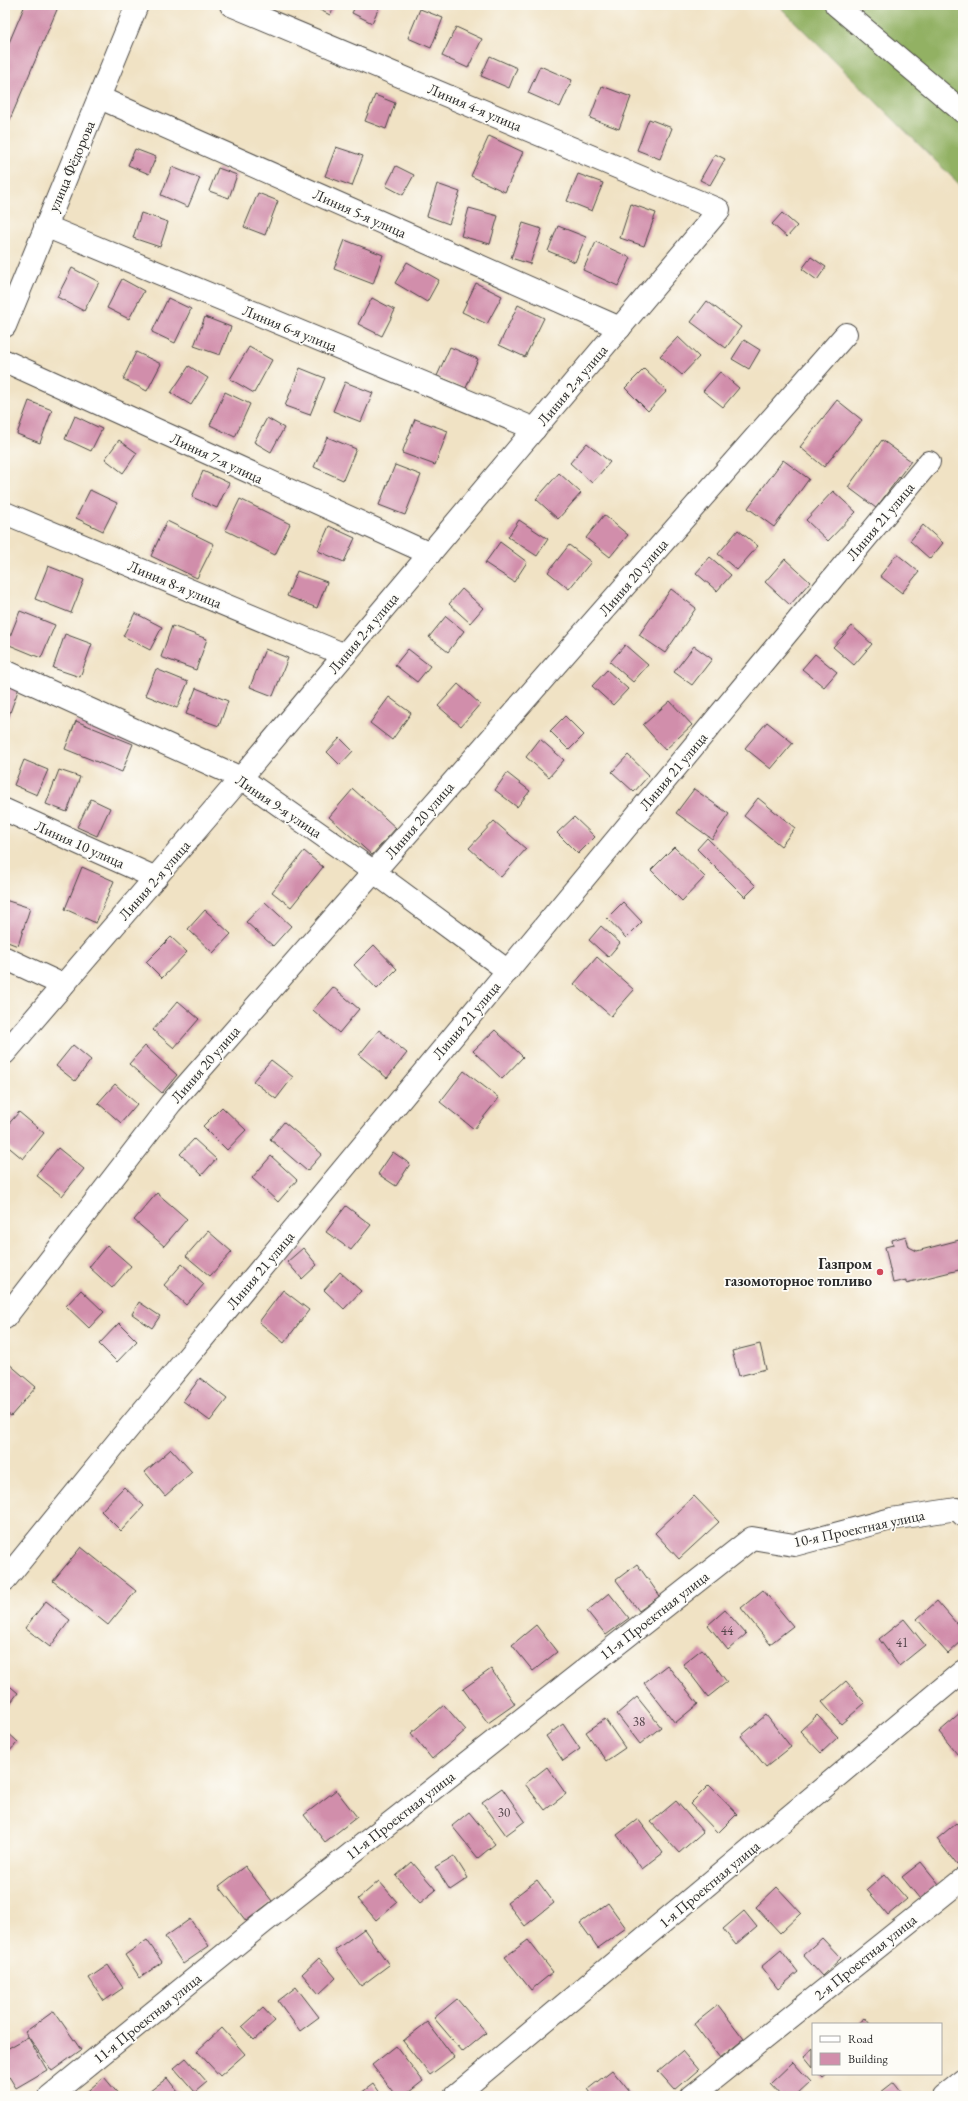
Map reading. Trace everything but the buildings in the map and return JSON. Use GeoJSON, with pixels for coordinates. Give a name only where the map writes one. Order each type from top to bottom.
{"type":"FeatureCollection","features":[{"type":"Feature","properties":{"kind":"street","name":"улица Фёдорова"},"geometry":{"type":"LineString","coordinates":[[5,326],[137,5]]}},
{"type":"Feature","properties":{"kind":"street","name":"Линия 4-я улица"},"geometry":{"type":"LineString","coordinates":[[231,5],[719,210]]}},
{"type":"Feature","properties":{"kind":"street"},"geometry":{"type":"LineString","coordinates":[[836,5],[963,112]]}},
{"type":"Feature","properties":{"kind":"street","name":"Линия 5-я улица"},"geometry":{"type":"LineString","coordinates":[[100,98],[620,328]]}},
{"type":"Feature","properties":{"kind":"street","name":"Линия 2-я улица"},"geometry":{"type":"LineString","coordinates":[[5,1053],[242,778],[719,210]]}},
{"type":"Feature","properties":{"kind":"street","name":"Линия 6-я улица"},"geometry":{"type":"LineString","coordinates":[[45,226],[535,429]]}},
{"type":"Feature","properties":{"kind":"street","name":"Линия 20 улица"},"geometry":{"type":"LineString","coordinates":[[5,1318],[171,1103],[846,334]]}},
{"type":"Feature","properties":{"kind":"street","name":"Линия 7-я улица"},"geometry":{"type":"LineString","coordinates":[[5,361],[430,554]]}},
{"type":"Feature","properties":{"kind":"street","name":"Линия 21 улица"},"geometry":{"type":"LineString","coordinates":[[5,1580],[929,462]]}},
{"type":"Feature","properties":{"kind":"street","name":"Линия 8-я улица"},"geometry":{"type":"LineString","coordinates":[[5,513],[345,655]]}},
{"type":"Feature","properties":{"kind":"street","name":"Линия 9-я улица"},"geometry":{"type":"LineString","coordinates":[[5,671],[242,778],[374,872],[508,971]]}},
{"type":"Feature","properties":{"kind":"street","name":"Линия 10 улица"},"geometry":{"type":"LineString","coordinates":[[5,810],[156,878]]}},
{"type":"Feature","properties":{"kind":"street"},"geometry":{"type":"LineString","coordinates":[[5,958],[64,985]]}},
{"type":"Feature","properties":{"kind":"street","name":"10-я Проектная улица"},"geometry":{"type":"LineString","coordinates":[[752,1538],[794,1545],[891,1519],[957,1509],[963,1515]]}},
{"type":"Feature","properties":{"kind":"street","name":"11-я Проектная улица"},"geometry":{"type":"LineString","coordinates":[[50,2096],[263,1923],[752,1538]]}},
{"type":"Feature","properties":{"kind":"street","name":"1-я Проектная улица"},"geometry":{"type":"LineString","coordinates":[[455,2096],[963,1672]]}},
{"type":"Feature","properties":{"kind":"street","name":"2-я Проектная улица"},"geometry":{"type":"LineString","coordinates":[[692,2096],[963,1879]]}},
{"type":"Feature","properties":{"kind":"street"},"geometry":{"type":"LineString","coordinates":[[944,2096],[963,2080]]}},
{"type":"Feature","properties":{"kind":"green space"},"geometry":{"type":"Polygon","coordinates":[[[778,5],[963,5],[963,188],[778,5]]]}},
{"type":"Feature","properties":{"kind":"place","name":"Газпром газомоторное топливо"},"geometry":{"type":"Point","coordinates":[880,1272]}}]}
